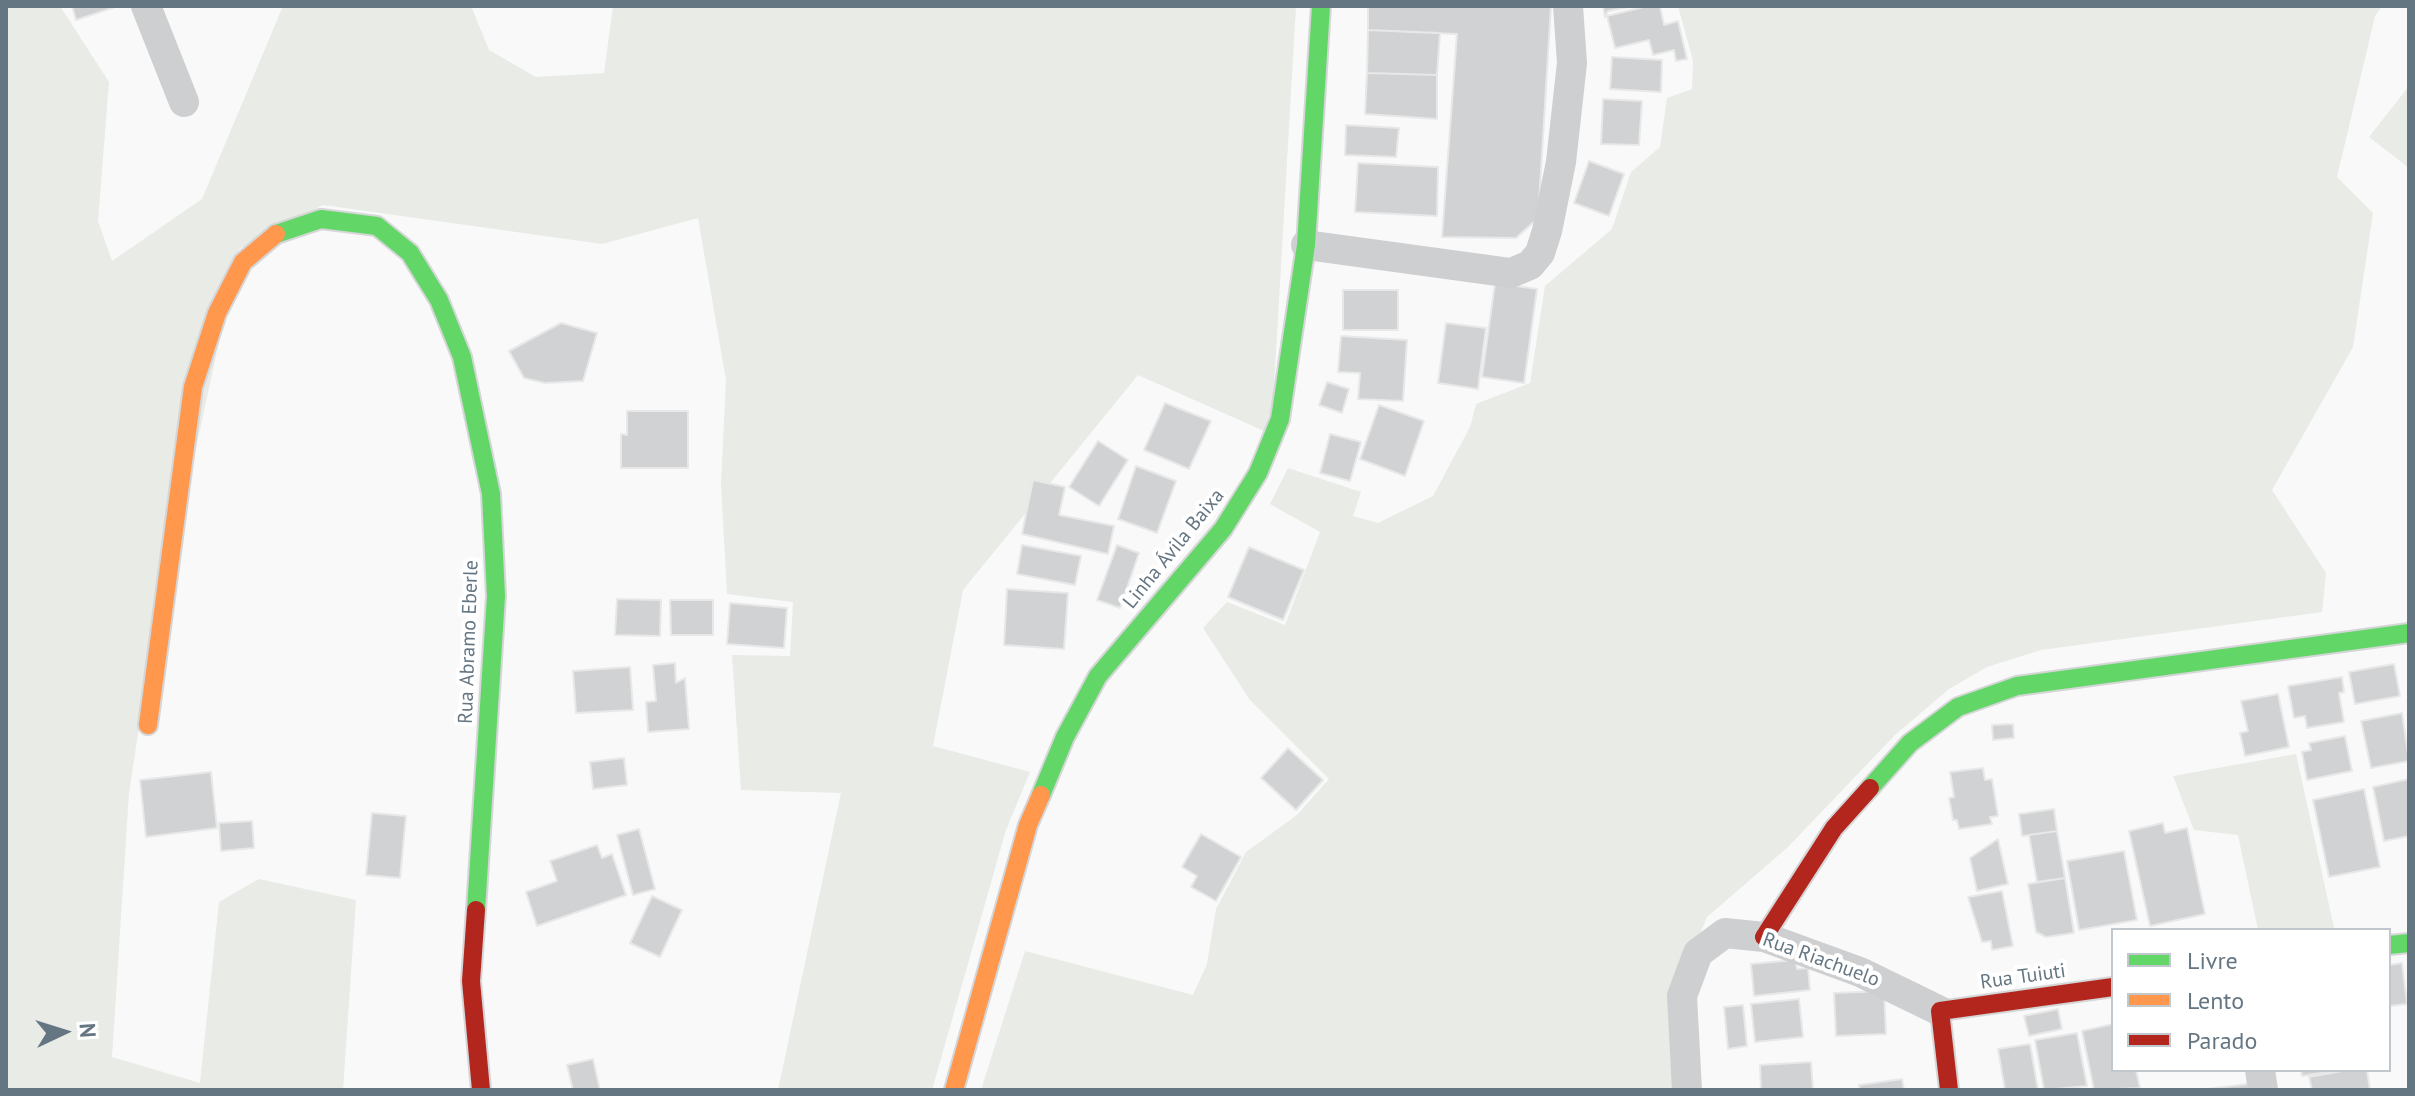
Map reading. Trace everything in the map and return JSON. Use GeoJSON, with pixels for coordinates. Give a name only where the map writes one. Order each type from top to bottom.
{"type":"FeatureCollection","features":[{"type":"Feature","properties":{"kind":"street"},"geometry":{"type":"LineString","coordinates":[[146,6],[184,102]]}},
{"type":"Feature","properties":{"kind":"street","name":"Linha Ávila Baixa"},"geometry":{"type":"LineString","coordinates":[[954,1090],[1028,825],[1065,737],[1098,676],[1223,529],[1258,473],[1280,419],[1306,245],[1321,6]]}},
{"type":"Feature","properties":{"kind":"street"},"geometry":{"type":"LineString","coordinates":[[1306,245],[1511,273],[1530,265],[1540,253],[1547,231],[1561,162],[1572,63],[1568,6]]}},
{"type":"Feature","properties":{"kind":"street","name":"Rua Abramo Eberle"},"geometry":{"type":"LineString","coordinates":[[148,725],[193,387],[217,313],[243,262],[272,235],[321,219],[377,226],[410,253],[439,300],[462,357],[491,494],[496,596],[471,981],[481,1090]]}},
{"type":"Feature","properties":{"kind":"street"},"geometry":{"type":"LineString","coordinates":[[1764,937],[1834,828],[1910,743],[1958,707],[2017,686],[2409,633]]}},
{"type":"Feature","properties":{"kind":"street","name":"Rua Riachuelo"},"geometry":{"type":"LineString","coordinates":[[1687,1090],[1682,996],[1698,953],[1725,933],[1764,937],[1860,972],[1940,1011]]}},
{"type":"Feature","properties":{"kind":"street","name":"Rua Tuiuti"},"geometry":{"type":"LineString","coordinates":[[1940,1011],[2111,987]]}},
{"type":"Feature","properties":{"kind":"street"},"geometry":{"type":"LineString","coordinates":[[1940,1011],[1949,1090]]}},
{"type":"Feature","properties":{"kind":"shaded area"},"geometry":{"type":"Polygon","coordinates":[[[6,6],[60,6],[109,82],[98,221],[112,261],[202,199],[283,6],[471,6],[489,50],[536,77],[604,73],[613,6],[1296,6],[1273,404],[1264,431],[1138,375],[963,590],[933,746],[1030,772],[1006,830],[932,1090],[778,1090],[841,793],[741,790],[732,655],[790,656],[793,602],[727,594],[721,484],[726,380],[698,218],[602,244],[323,205],[239,249],[147,675],[129,793],[112,1057],[200,1083],[219,902],[259,879],[356,900],[343,1090],[6,1090],[6,6]]]}},
{"type":"Feature","properties":{"kind":"shaded area"},"geometry":{"type":"Polygon","coordinates":[[[1678,6],[2382,6],[2375,16],[2337,177],[2373,213],[2353,347],[2272,490],[2326,573],[2322,612],[2041,650],[1987,667],[1949,689],[1895,735],[1788,847],[1707,917],[1684,972],[1679,1090],[981,1090],[1025,951],[1193,995],[1207,964],[1216,909],[1246,852],[1297,815],[1329,779],[1250,700],[1203,628],[1227,602],[1285,625],[1320,532],[1270,504],[1288,468],[1361,492],[1353,516],[1378,523],[1433,496],[1470,427],[1476,404],[1530,383],[1545,286],[1612,229],[1631,172],[1660,147],[1667,98],[1692,89],[1693,61],[1678,6]]]}},
{"type":"Feature","properties":{"kind":"shaded area"},"geometry":{"type":"Polygon","coordinates":[[[2409,86],[2409,168],[2369,137],[2409,86]]]}},
{"type":"Feature","properties":{"kind":"shaded area"},"geometry":{"type":"Polygon","coordinates":[[[2296,754],[2334,928],[2258,928],[2238,835],[2194,830],[2173,776],[2296,754]]]}},
{"type":"Feature","properties":{"kind":"building"},"geometry":{"type":"Polygon","coordinates":[[[72,6],[118,6],[76,20],[72,6]]]}},
{"type":"Feature","properties":{"kind":"building"},"geometry":{"type":"Polygon","coordinates":[[[1368,6],[1551,6],[1538,218],[1516,238],[1442,237],[1457,34],[1368,30],[1368,6]]]}},
{"type":"Feature","properties":{"kind":"building"},"geometry":{"type":"Polygon","coordinates":[[[1603,6],[1634,6],[1608,11],[1605,17],[1603,6]]]}},
{"type":"Feature","properties":{"kind":"building"},"geometry":{"type":"Polygon","coordinates":[[[1660,6],[1664,25],[1678,21],[1687,59],[1676,61],[1674,50],[1653,55],[1649,40],[1615,48],[1607,16],[1660,6]]]}},
{"type":"Feature","properties":{"kind":"building"},"geometry":{"type":"Polygon","coordinates":[[[1368,30],[1440,33],[1437,75],[1367,73],[1368,30]]]}},
{"type":"Feature","properties":{"kind":"building"},"geometry":{"type":"Polygon","coordinates":[[[1612,57],[1662,60],[1661,92],[1610,89],[1612,57]]]}},
{"type":"Feature","properties":{"kind":"building"},"geometry":{"type":"Polygon","coordinates":[[[1367,73],[1437,75],[1437,119],[1365,114],[1367,73]]]}},
{"type":"Feature","properties":{"kind":"building"},"geometry":{"type":"Polygon","coordinates":[[[1603,99],[1642,101],[1639,145],[1601,144],[1603,99]]]}},
{"type":"Feature","properties":{"kind":"building"},"geometry":{"type":"Polygon","coordinates":[[[1346,125],[1399,128],[1396,157],[1345,155],[1346,125]]]}},
{"type":"Feature","properties":{"kind":"building"},"geometry":{"type":"Polygon","coordinates":[[[1589,161],[1624,174],[1609,216],[1574,203],[1589,161]]]}},
{"type":"Feature","properties":{"kind":"building"},"geometry":{"type":"Polygon","coordinates":[[[1358,163],[1438,167],[1437,216],[1355,212],[1358,163]]]}},
{"type":"Feature","properties":{"kind":"building"},"geometry":{"type":"Polygon","coordinates":[[[1495,283],[1537,289],[1524,383],[1482,377],[1495,283]]]}},
{"type":"Feature","properties":{"kind":"building"},"geometry":{"type":"Polygon","coordinates":[[[1343,290],[1398,290],[1398,330],[1343,330],[1343,290]]]}},
{"type":"Feature","properties":{"kind":"building"},"geometry":{"type":"Polygon","coordinates":[[[561,323],[597,333],[583,381],[545,383],[524,378],[509,351],[561,323]]]}},
{"type":"Feature","properties":{"kind":"building"},"geometry":{"type":"Polygon","coordinates":[[[1446,323],[1486,328],[1478,389],[1438,383],[1446,323]]]}},
{"type":"Feature","properties":{"kind":"building"},"geometry":{"type":"Polygon","coordinates":[[[1341,336],[1407,340],[1403,401],[1358,399],[1360,373],[1338,372],[1341,336]]]}},
{"type":"Feature","properties":{"kind":"building"},"geometry":{"type":"Polygon","coordinates":[[[1327,382],[1349,389],[1342,413],[1319,405],[1327,382]]]}},
{"type":"Feature","properties":{"kind":"building"},"geometry":{"type":"Polygon","coordinates":[[[1165,403],[1211,421],[1189,469],[1144,450],[1165,403]]]}},
{"type":"Feature","properties":{"kind":"building"},"geometry":{"type":"Polygon","coordinates":[[[1379,405],[1424,421],[1405,476],[1360,459],[1379,405]]]}},
{"type":"Feature","properties":{"kind":"building"},"geometry":{"type":"Polygon","coordinates":[[[627,411],[688,411],[688,468],[621,468],[621,434],[627,435],[627,411]]]}},
{"type":"Feature","properties":{"kind":"building"},"geometry":{"type":"Polygon","coordinates":[[[1330,434],[1361,442],[1350,481],[1320,473],[1330,434]]]}},
{"type":"Feature","properties":{"kind":"building"},"geometry":{"type":"Polygon","coordinates":[[[1098,441],[1128,460],[1099,506],[1069,487],[1098,441]]]}},
{"type":"Feature","properties":{"kind":"building"},"geometry":{"type":"Polygon","coordinates":[[[1136,466],[1176,481],[1157,533],[1118,519],[1136,466]]]}},
{"type":"Feature","properties":{"kind":"building"},"geometry":{"type":"Polygon","coordinates":[[[1033,480],[1065,487],[1059,515],[1114,526],[1108,554],[1022,534],[1033,480]]]}},
{"type":"Feature","properties":{"kind":"building"},"geometry":{"type":"Polygon","coordinates":[[[1022,545],[1081,556],[1075,585],[1017,574],[1022,545]]]}},
{"type":"Feature","properties":{"kind":"building"},"geometry":{"type":"Polygon","coordinates":[[[1117,545],[1139,553],[1120,608],[1097,600],[1117,545]]]}},
{"type":"Feature","properties":{"kind":"building"},"geometry":{"type":"Polygon","coordinates":[[[1249,547],[1304,570],[1283,620],[1228,597],[1249,547]]]}},
{"type":"Feature","properties":{"kind":"building"},"geometry":{"type":"Polygon","coordinates":[[[1007,589],[1068,593],[1064,649],[1004,645],[1007,589]]]}},
{"type":"Feature","properties":{"kind":"building"},"geometry":{"type":"Polygon","coordinates":[[[617,599],[661,600],[660,636],[615,635],[617,599]]]}},
{"type":"Feature","properties":{"kind":"building"},"geometry":{"type":"Polygon","coordinates":[[[670,600],[713,600],[713,635],[671,635],[670,600]]]}},
{"type":"Feature","properties":{"kind":"building"},"geometry":{"type":"Polygon","coordinates":[[[730,603],[787,608],[784,648],[727,644],[730,603]]]}},
{"type":"Feature","properties":{"kind":"building"},"geometry":{"type":"Polygon","coordinates":[[[675,663],[676,683],[685,678],[689,729],[648,732],[646,702],[656,701],[653,665],[675,663]]]}},
{"type":"Feature","properties":{"kind":"building"},"geometry":{"type":"Polygon","coordinates":[[[2394,664],[2400,696],[2355,704],[2349,672],[2394,664]]]}},
{"type":"Feature","properties":{"kind":"building"},"geometry":{"type":"Polygon","coordinates":[[[630,667],[633,710],[576,713],[573,671],[630,667]]]}},
{"type":"Feature","properties":{"kind":"building"},"geometry":{"type":"Polygon","coordinates":[[[2342,677],[2344,692],[2339,693],[2344,722],[2307,728],[2305,716],[2294,718],[2288,686],[2342,677]]]}},
{"type":"Feature","properties":{"kind":"building"},"geometry":{"type":"Polygon","coordinates":[[[2278,694],[2289,747],[2245,756],[2240,733],[2248,731],[2241,701],[2278,694]]]}},
{"type":"Feature","properties":{"kind":"building"},"geometry":{"type":"Polygon","coordinates":[[[2402,713],[2409,761],[2371,768],[2361,721],[2402,713]]]}},
{"type":"Feature","properties":{"kind":"building"},"geometry":{"type":"Polygon","coordinates":[[[2013,724],[2014,738],[1993,740],[1992,725],[2013,724]]]}},
{"type":"Feature","properties":{"kind":"building"},"geometry":{"type":"Polygon","coordinates":[[[2345,736],[2352,771],[2307,780],[2302,752],[2311,750],[2309,743],[2345,736]]]}},
{"type":"Feature","properties":{"kind":"building"},"geometry":{"type":"Polygon","coordinates":[[[1288,748],[1323,780],[1296,810],[1261,778],[1288,748]]]}},
{"type":"Feature","properties":{"kind":"building"},"geometry":{"type":"Polygon","coordinates":[[[624,758],[627,785],[593,789],[590,762],[624,758]]]}},
{"type":"Feature","properties":{"kind":"building"},"geometry":{"type":"Polygon","coordinates":[[[1983,768],[1985,780],[1992,779],[1998,816],[1990,817],[1992,824],[1959,829],[1957,820],[1953,820],[1949,798],[1954,797],[1950,772],[1983,768]]]}},
{"type":"Feature","properties":{"kind":"building"},"geometry":{"type":"Polygon","coordinates":[[[211,772],[217,828],[146,837],[140,780],[211,772]]]}},
{"type":"Feature","properties":{"kind":"building"},"geometry":{"type":"Polygon","coordinates":[[[2409,779],[2409,836],[2384,841],[2373,787],[2409,779]]]}},
{"type":"Feature","properties":{"kind":"building"},"geometry":{"type":"Polygon","coordinates":[[[2364,789],[2380,867],[2329,877],[2313,800],[2364,789]]]}},
{"type":"Feature","properties":{"kind":"building"},"geometry":{"type":"Polygon","coordinates":[[[2054,809],[2057,831],[2022,836],[2019,814],[2054,809]]]}},
{"type":"Feature","properties":{"kind":"building"},"geometry":{"type":"Polygon","coordinates":[[[372,813],[406,816],[400,878],[366,875],[372,813]]]}},
{"type":"Feature","properties":{"kind":"building"},"geometry":{"type":"Polygon","coordinates":[[[252,821],[254,848],[221,851],[219,823],[252,821]]]}},
{"type":"Feature","properties":{"kind":"building"},"geometry":{"type":"Polygon","coordinates":[[[2163,823],[2165,833],[2187,828],[2205,914],[2150,926],[2129,831],[2163,823]]]}},
{"type":"Feature","properties":{"kind":"building"},"geometry":{"type":"Polygon","coordinates":[[[639,829],[655,889],[633,895],[617,835],[639,829]]]}},
{"type":"Feature","properties":{"kind":"building"},"geometry":{"type":"Polygon","coordinates":[[[2057,831],[2065,878],[2037,882],[2029,835],[2057,831]]]}},
{"type":"Feature","properties":{"kind":"building"},"geometry":{"type":"Polygon","coordinates":[[[1201,834],[1241,857],[1216,901],[1191,887],[1197,876],[1182,867],[1201,834]]]}},
{"type":"Feature","properties":{"kind":"building"},"geometry":{"type":"Polygon","coordinates":[[[1998,839],[2008,884],[1977,891],[1970,858],[1998,839]]]}},
{"type":"Feature","properties":{"kind":"building"},"geometry":{"type":"Polygon","coordinates":[[[597,845],[602,858],[612,854],[626,895],[537,926],[526,892],[557,881],[550,861],[597,845]]]}},
{"type":"Feature","properties":{"kind":"building"},"geometry":{"type":"Polygon","coordinates":[[[2124,851],[2137,920],[2079,930],[2067,861],[2124,851]]]}},
{"type":"Feature","properties":{"kind":"building"},"geometry":{"type":"Polygon","coordinates":[[[2065,878],[2074,933],[2046,937],[2036,932],[2028,884],[2065,878]]]}},
{"type":"Feature","properties":{"kind":"building"},"geometry":{"type":"Polygon","coordinates":[[[2002,891],[2013,946],[1992,950],[1991,941],[1982,942],[1968,897],[2002,891]]]}},
{"type":"Feature","properties":{"kind":"building"},"geometry":{"type":"Polygon","coordinates":[[[652,896],[682,910],[660,957],[630,943],[652,896]]]}},
{"type":"Feature","properties":{"kind":"building"},"geometry":{"type":"Polygon","coordinates":[[[1795,960],[1797,969],[1808,968],[1810,990],[1754,996],[1751,964],[1795,960]]]}},
{"type":"Feature","properties":{"kind":"building"},"geometry":{"type":"Polygon","coordinates":[[[2402,963],[2407,1004],[2391,1006],[2391,965],[2402,963]]]}},
{"type":"Feature","properties":{"kind":"building"},"geometry":{"type":"Polygon","coordinates":[[[1884,991],[1886,1034],[1836,1036],[1834,993],[1884,991]]]}},
{"type":"Feature","properties":{"kind":"building"},"geometry":{"type":"Polygon","coordinates":[[[1799,999],[1803,1037],[1755,1042],[1751,1004],[1799,999]]]}},
{"type":"Feature","properties":{"kind":"building"},"geometry":{"type":"Polygon","coordinates":[[[1743,1005],[1747,1046],[1728,1049],[1724,1007],[1743,1005]]]}},
{"type":"Feature","properties":{"kind":"building"},"geometry":{"type":"Polygon","coordinates":[[[2058,1009],[2062,1029],[2029,1036],[2024,1016],[2058,1009]]]}},
{"type":"Feature","properties":{"kind":"building"},"geometry":{"type":"Polygon","coordinates":[[[2111,1024],[2111,1072],[2136,1072],[2140,1088],[2094,1090],[2082,1031],[2111,1024]]]}},
{"type":"Feature","properties":{"kind":"building"},"geometry":{"type":"Polygon","coordinates":[[[2077,1033],[2087,1086],[2044,1090],[2035,1040],[2077,1033]]]}},
{"type":"Feature","properties":{"kind":"building"},"geometry":{"type":"Polygon","coordinates":[[[2030,1044],[2038,1090],[2005,1090],[1998,1049],[2030,1044]]]}},
{"type":"Feature","properties":{"kind":"building"},"geometry":{"type":"Polygon","coordinates":[[[593,1059],[600,1090],[573,1090],[567,1065],[593,1059]]]}},
{"type":"Feature","properties":{"kind":"building"},"geometry":{"type":"Polygon","coordinates":[[[1811,1062],[1813,1090],[1761,1090],[1760,1065],[1811,1062]]]}},
{"type":"Feature","properties":{"kind":"building"},"geometry":{"type":"Polygon","coordinates":[[[2301,1072],[2328,1072],[2302,1076],[2301,1072]]]}},
{"type":"Feature","properties":{"kind":"building"},"geometry":{"type":"Polygon","coordinates":[[[2337,1072],[2367,1072],[2370,1090],[2312,1090],[2309,1077],[2337,1072]]]}},
{"type":"Feature","properties":{"kind":"building"},"geometry":{"type":"Polygon","coordinates":[[[1902,1079],[1904,1090],[1860,1090],[1859,1085],[1902,1079]]]}},
{"type":"Feature","properties":{"kind":"building"},"geometry":{"type":"Polygon","coordinates":[[[2248,1084],[2249,1090],[2199,1090],[2248,1084]]]}},
{"type":"Feature","properties":{"kind":"traffic: fast"},"geometry":{"type":"LineString","coordinates":[[1041,795],[1065,737],[1098,676],[1223,529],[1258,473],[1280,419],[1306,245],[1321,6]]}},
{"type":"Feature","properties":{"kind":"traffic: fast"},"geometry":{"type":"LineString","coordinates":[[276,234],[321,219],[377,226],[410,253],[439,300],[462,357],[491,494],[496,596],[476,910]]}},
{"type":"Feature","properties":{"kind":"traffic: fast"},"geometry":{"type":"LineString","coordinates":[[1870,788],[1910,743],[1958,707],[2017,686],[2409,633]]}},
{"type":"Feature","properties":{"kind":"traffic: fast"},"geometry":{"type":"LineString","coordinates":[[2391,945],[2409,943]]}},
{"type":"Feature","properties":{"kind":"traffic: slow"},"geometry":{"type":"LineString","coordinates":[[148,725],[193,387],[217,313],[243,262],[276,234]]}},
{"type":"Feature","properties":{"kind":"traffic: slow"},"geometry":{"type":"LineString","coordinates":[[954,1090],[1028,825],[1041,795]]}},
{"type":"Feature","properties":{"kind":"traffic: jam"},"geometry":{"type":"LineString","coordinates":[[1764,937],[1834,828],[1870,788]]}},
{"type":"Feature","properties":{"kind":"traffic: jam"},"geometry":{"type":"LineString","coordinates":[[476,910],[471,981],[481,1090]]}},
{"type":"Feature","properties":{"kind":"traffic: jam"},"geometry":{"type":"LineString","coordinates":[[1949,1090],[1940,1011],[2111,987]]}}]}
